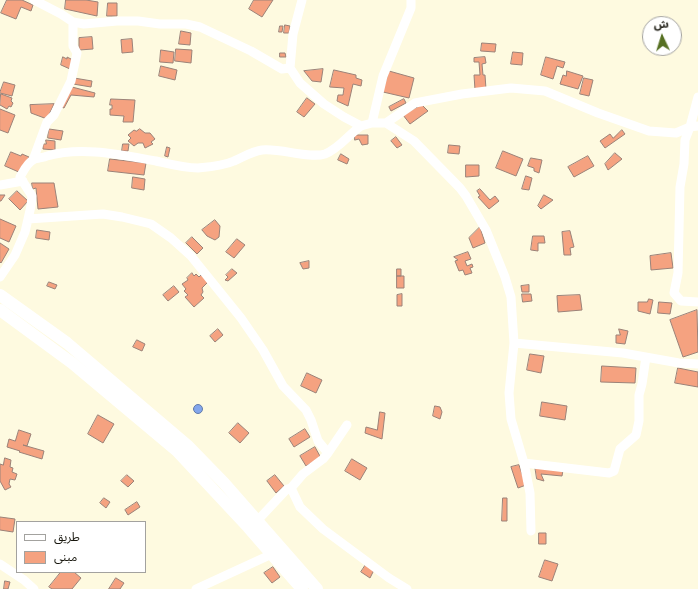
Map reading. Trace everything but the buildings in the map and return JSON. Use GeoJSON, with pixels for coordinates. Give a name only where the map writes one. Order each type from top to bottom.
{"type":"FeatureCollection","features":[{"type":"Feature","properties":{"kind":"main road"},"geometry":{"type":"LineString","coordinates":[[0,295],[67,343],[187,445],[224,484],[316,589]]}},
{"type":"Feature","properties":{"kind":"main road"},"geometry":{"type":"LineString","coordinates":[[0,310],[72,363],[177,451],[248,527],[302,589]]}},
{"type":"Feature","properties":{"kind":"street"},"geometry":{"type":"LineString","coordinates":[[34,0],[73,22],[84,24],[138,21],[200,27],[251,51],[282,69],[290,68]]}},
{"type":"Feature","properties":{"kind":"street"},"geometry":{"type":"LineString","coordinates":[[302,0],[294,34],[290,68],[300,83],[324,104],[361,126]]}},
{"type":"Feature","properties":{"kind":"street"},"geometry":{"type":"LineString","coordinates":[[372,123],[383,76],[411,8],[411,0]]}},
{"type":"Feature","properties":{"kind":"street"},"geometry":{"type":"LineString","coordinates":[[0,277],[15,255],[25,232],[31,206],[32,196],[20,177],[33,160],[47,122],[54,115],[71,81],[77,52],[73,46],[73,22]]}},
{"type":"Feature","properties":{"kind":"street"},"geometry":{"type":"LineString","coordinates":[[386,123],[415,103],[462,94],[511,88],[545,91],[598,113],[649,131],[676,133],[694,126]]}},
{"type":"Feature","properties":{"kind":"street"},"geometry":{"type":"LineString","coordinates":[[698,97],[694,126],[685,140],[684,164],[680,187],[678,273],[674,293],[681,301],[698,302]]}},
{"type":"Feature","properties":{"kind":"street"},"geometry":{"type":"LineString","coordinates":[[33,160],[57,154],[92,152],[123,155],[179,166],[197,168],[210,167],[222,165],[234,161],[242,156],[261,150],[277,150],[314,155],[324,154],[336,148],[361,126],[372,123],[386,123],[414,141],[466,196],[486,230],[511,297],[514,343],[508,393],[511,419],[524,463],[530,493],[531,531]]}},
{"type":"Feature","properties":{"kind":"street"},"geometry":{"type":"LineString","coordinates":[[0,186],[23,181]]}},
{"type":"Feature","properties":{"kind":"street"},"geometry":{"type":"LineString","coordinates":[[28,219],[103,214],[151,224],[171,238],[191,256],[240,318],[263,350],[283,386],[306,410],[318,441],[328,453]]}},
{"type":"Feature","properties":{"kind":"street"},"geometry":{"type":"LineString","coordinates":[[514,343],[623,353],[679,363],[698,364]]}},
{"type":"Feature","properties":{"kind":"street"},"geometry":{"type":"LineString","coordinates":[[524,463],[609,473],[614,471],[620,449],[636,435],[639,421],[639,395],[646,357]]}},
{"type":"Feature","properties":{"kind":"street"},"geometry":{"type":"LineString","coordinates":[[257,521],[287,489],[291,488],[303,474],[324,460],[347,425]]}},
{"type":"Feature","properties":{"kind":"street"},"geometry":{"type":"LineString","coordinates":[[291,488],[300,507],[323,529],[389,578],[407,589]]}},
{"type":"Feature","properties":{"kind":"street"},"geometry":{"type":"LineString","coordinates":[[196,589],[272,554]]}},
{"type":"Feature","properties":{"kind":"street"},"geometry":{"type":"LineString","coordinates":[[0,564],[24,580],[34,589]]}},
{"type":"Feature","properties":{"kind":"water"},"geometry":{"type":"Polygon","coordinates":[[[198,404],[203,409],[198,414],[193,409],[198,404]]]}}]}
